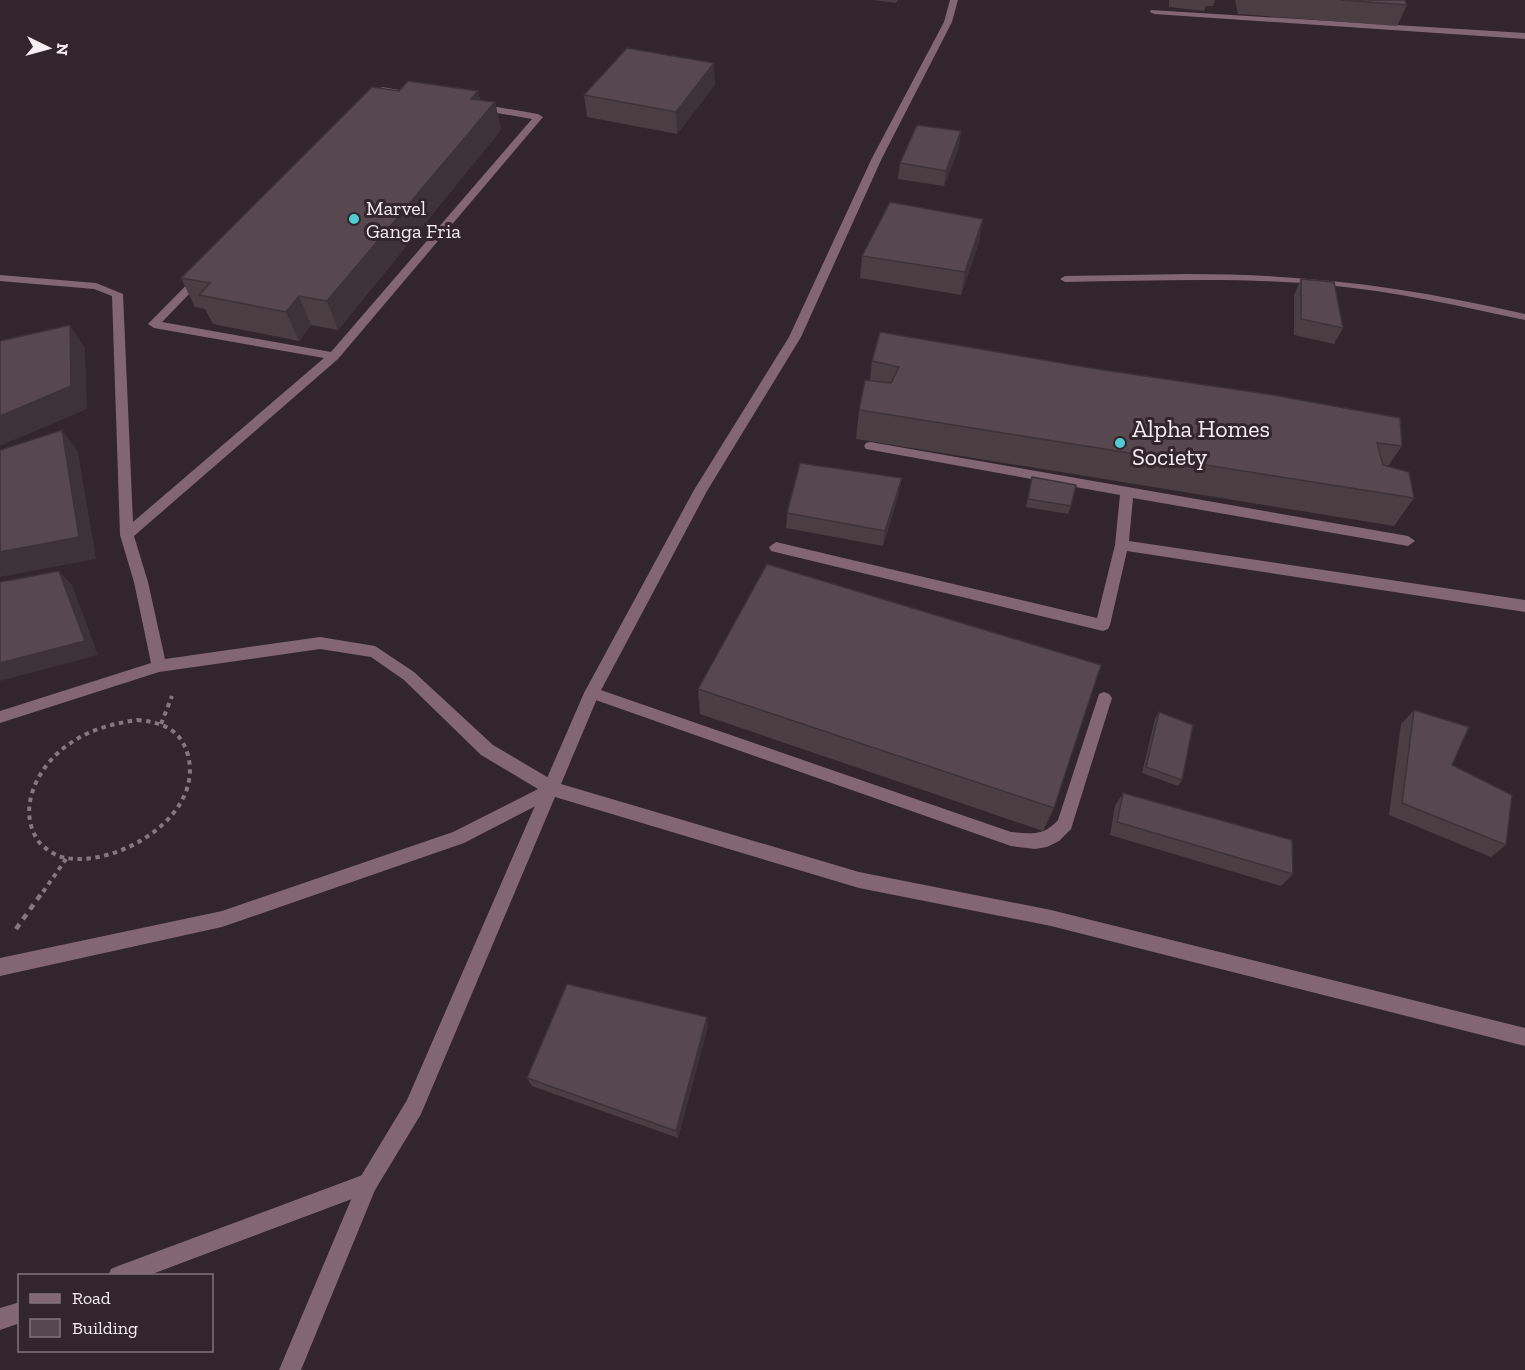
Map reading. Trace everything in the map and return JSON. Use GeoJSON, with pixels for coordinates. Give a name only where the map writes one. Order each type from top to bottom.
{"type":"FeatureCollection","features":[{"type":"Feature","properties":{"kind":"street"},"geometry":{"type":"LineString","coordinates":[[290,1370],[368,1183],[414,1107],[553,789],[592,693],[701,490],[795,337],[877,158],[948,22],[954,0]]}},
{"type":"Feature","properties":{"kind":"street"},"geometry":{"type":"LineString","coordinates":[[1154,12],[1525,36]]}},
{"type":"Feature","properties":{"kind":"street"},"geometry":{"type":"LineString","coordinates":[[127,535],[334,356],[538,117],[382,90],[154,324],[334,356]]}},
{"type":"Feature","properties":{"kind":"street"},"geometry":{"type":"LineString","coordinates":[[0,278],[96,286],[117,294],[127,535],[141,582],[159,666]]}},
{"type":"Feature","properties":{"kind":"street"},"geometry":{"type":"LineString","coordinates":[[1065,279],[1264,278],[1347,285],[1461,302],[1525,317]]}},
{"type":"Feature","properties":{"kind":"street"},"geometry":{"type":"LineString","coordinates":[[870,446],[1408,541]]}},
{"type":"Feature","properties":{"kind":"street"},"geometry":{"type":"LineString","coordinates":[[776,547],[1103,625],[1122,545],[1127,492]]}},
{"type":"Feature","properties":{"kind":"street"},"geometry":{"type":"LineString","coordinates":[[1122,545],[1525,606]]}},
{"type":"Feature","properties":{"kind":"street"},"geometry":{"type":"LineString","coordinates":[[0,717],[159,666],[320,643],[375,652],[409,676],[487,750],[553,789],[859,880],[1051,918],[1525,1037]]}},
{"type":"Feature","properties":{"kind":"street"},"geometry":{"type":"LineString","coordinates":[[592,693],[1011,839],[1036,842],[1055,837],[1065,824],[1104,698]]}},
{"type":"Feature","properties":{"kind":"street"},"geometry":{"type":"LineString","coordinates":[[0,967],[222,919],[458,838],[553,789]]}},
{"type":"Feature","properties":{"kind":"street"},"geometry":{"type":"LineString","coordinates":[[121,1274],[368,1183]]}},
{"type":"Feature","properties":{"kind":"street"},"geometry":{"type":"LineString","coordinates":[[0,1319],[18,1313]]}},
{"type":"Feature","properties":{"kind":"path"},"geometry":{"type":"LineString","coordinates":[[137,720],[161,724],[179,735],[190,753],[192,775],[184,797],[169,819],[147,837],[121,852],[92,859],[66,859],[45,852],[30,838],[23,820],[25,798],[36,774],[50,759],[81,735],[109,724],[137,720]]}},
{"type":"Feature","properties":{"kind":"path"},"geometry":{"type":"LineString","coordinates":[[13,932],[66,859]]}},
{"type":"Feature","properties":{"kind":"building"},"geometry":{"type":"Polygon","coordinates":[[[1341,0],[1405,0],[1407,5],[1341,0]]]}},
{"type":"Feature","properties":{"kind":"building"},"geometry":{"type":"Polygon","coordinates":[[[627,48],[714,63],[676,112],[584,95],[627,48]]]}},
{"type":"Feature","properties":{"kind":"building","name":"Marvel Ganga Fria"},"geometry":{"type":"Polygon","coordinates":[[[408,81],[478,91],[471,99],[495,102],[327,301],[299,296],[286,312],[199,295],[210,283],[181,278],[372,87],[399,91],[408,81]]]}},
{"type":"Feature","properties":{"kind":"building"},"geometry":{"type":"Polygon","coordinates":[[[917,125],[961,131],[946,171],[900,163],[917,125]]]}},
{"type":"Feature","properties":{"kind":"building"},"geometry":{"type":"Polygon","coordinates":[[[890,202],[983,219],[965,272],[862,256],[890,202]]]}},
{"type":"Feature","properties":{"kind":"building"},"geometry":{"type":"Polygon","coordinates":[[[1301,279],[1334,282],[1343,328],[1301,319],[1301,279]]]}},
{"type":"Feature","properties":{"kind":"building"},"geometry":{"type":"Polygon","coordinates":[[[70,325],[71,386],[0,416],[0,341],[70,325]]]}},
{"type":"Feature","properties":{"kind":"building"},"geometry":{"type":"Polygon","coordinates":[[[880,332],[1097,369],[1267,394],[1400,418],[1402,446],[1377,443],[1383,465],[1409,472],[1414,498],[859,410],[865,380],[891,383],[899,367],[872,361],[880,332]]]}},
{"type":"Feature","properties":{"kind":"building"},"geometry":{"type":"Polygon","coordinates":[[[62,430],[79,537],[0,552],[0,450],[62,430]]]}},
{"type":"Feature","properties":{"kind":"building"},"geometry":{"type":"Polygon","coordinates":[[[800,463],[902,478],[885,531],[787,513],[800,463]]]}},
{"type":"Feature","properties":{"kind":"building"},"geometry":{"type":"Polygon","coordinates":[[[1032,477],[1076,485],[1071,506],[1028,499],[1032,477]]]}},
{"type":"Feature","properties":{"kind":"building"},"geometry":{"type":"Polygon","coordinates":[[[767,564],[1101,665],[1054,808],[698,689],[767,564]]]}},
{"type":"Feature","properties":{"kind":"building"},"geometry":{"type":"Polygon","coordinates":[[[59,571],[85,641],[0,663],[0,582],[59,571]]]}},
{"type":"Feature","properties":{"kind":"building"},"geometry":{"type":"Polygon","coordinates":[[[1414,710],[1469,727],[1452,765],[1512,795],[1506,845],[1402,803],[1414,710]]]}},
{"type":"Feature","properties":{"kind":"building"},"geometry":{"type":"Polygon","coordinates":[[[1159,712],[1193,725],[1182,780],[1146,767],[1159,712]]]}},
{"type":"Feature","properties":{"kind":"building"},"geometry":{"type":"Polygon","coordinates":[[[1123,793],[1292,840],[1293,874],[1117,822],[1123,793]]]}},
{"type":"Feature","properties":{"kind":"building"},"geometry":{"type":"Polygon","coordinates":[[[567,984],[707,1017],[676,1131],[527,1078],[567,984]]]}},
{"type":"Feature","properties":{"kind":"place","name":"Marvel Ganga Fria"},"geometry":{"type":"Point","coordinates":[354,219]}},
{"type":"Feature","properties":{"kind":"place","name":"Alpha Homes Society"},"geometry":{"type":"Point","coordinates":[1120,443]}}]}
